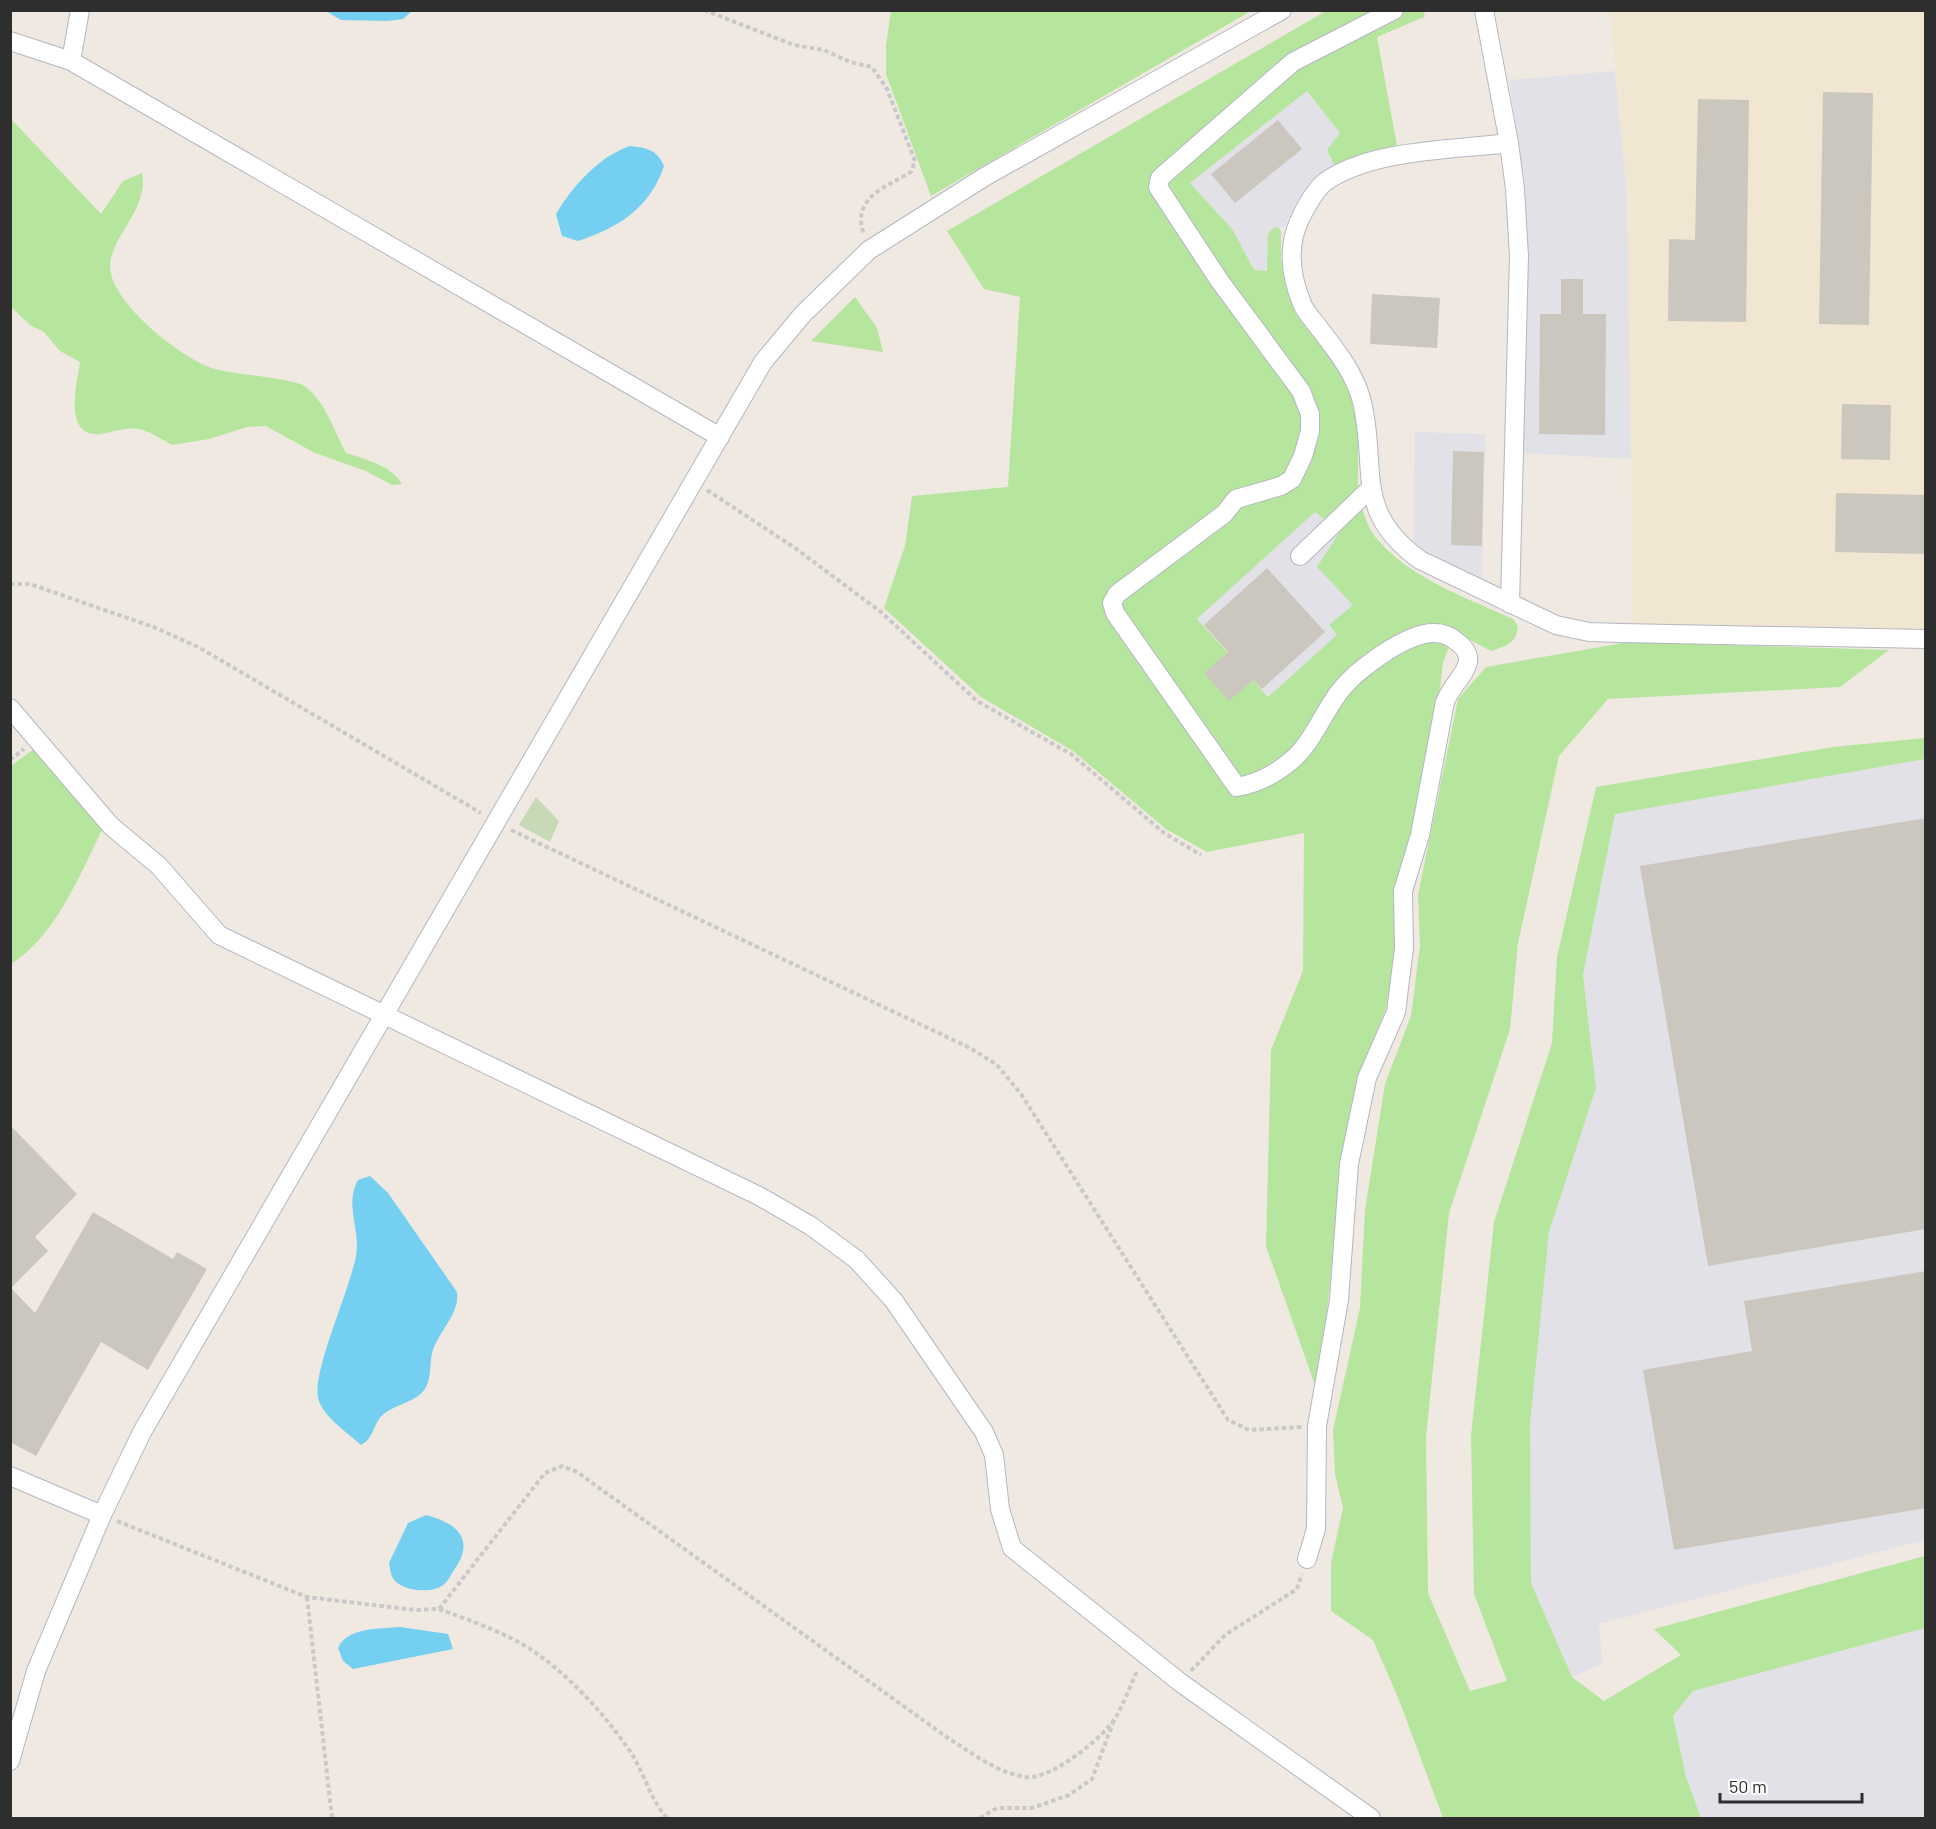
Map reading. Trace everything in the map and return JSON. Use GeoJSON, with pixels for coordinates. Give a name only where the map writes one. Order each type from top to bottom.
{"type":"FeatureCollection","features":[{"type":"Feature","properties":{"kind":"street"},"geometry":{"type":"LineString","coordinates":[[71,61],[80,10]]}},
{"type":"Feature","properties":{"kind":"street"},"geometry":{"type":"LineString","coordinates":[[10,1761],[36,1671],[102,1515],[142,1432],[763,362],[803,314],[869,250],[986,176],[1282,10]]}},
{"type":"Feature","properties":{"kind":"street"},"geometry":{"type":"LineString","coordinates":[[1308,1559],[1316,1529],[1317,1426],[1339,1300],[1349,1164],[1367,1078],[1396,1012],[1404,948],[1404,891],[1420,835],[1445,702],[1450,687],[1468,668],[1469,656],[1450,636],[1436,632],[1415,637],[1392,650],[1358,670],[1338,694],[1295,758],[1275,774],[1237,788],[1115,613],[1112,603],[1117,594],[1224,513],[1236,499],[1281,486],[1292,479],[1303,456],[1310,431],[1310,414],[1301,390],[1219,280],[1158,187],[1160,178],[1293,62],[1394,10]]}},
{"type":"Feature","properties":{"kind":"street"},"geometry":{"type":"LineString","coordinates":[[1484,10],[1509,143],[1519,256],[1510,604]]}},
{"type":"Feature","properties":{"kind":"street"},"geometry":{"type":"LineString","coordinates":[[10,41],[71,61],[720,437]]}},
{"type":"Feature","properties":{"kind":"street"},"geometry":{"type":"LineString","coordinates":[[1509,143],[1408,155],[1348,168],[1323,184],[1307,205],[1293,234],[1290,259],[1295,285],[1304,309],[1350,369],[1360,396],[1366,423],[1370,489],[1375,507],[1389,532],[1402,547],[1420,560],[1557,625],[1589,632],[1926,639]]}},
{"type":"Feature","properties":{"kind":"street"},"geometry":{"type":"LineString","coordinates":[[1300,556],[1370,489]]}},
{"type":"Feature","properties":{"kind":"street"},"geometry":{"type":"LineString","coordinates":[[10,708],[111,826],[159,866],[219,935],[382,1016],[759,1196],[811,1226],[857,1260],[894,1301],[984,1432],[994,1455],[1000,1509],[1012,1548],[1181,1683],[1371,1818]]}},
{"type":"Feature","properties":{"kind":"street"},"geometry":{"type":"LineString","coordinates":[[10,1476],[102,1515]]}},
{"type":"Feature","properties":{"kind":"path"},"geometry":{"type":"LineString","coordinates":[[704,10],[794,45],[824,50],[850,62],[866,64],[881,77],[915,161],[911,172],[873,194],[864,204],[860,215],[869,250]]}},
{"type":"Feature","properties":{"kind":"path"},"geometry":{"type":"LineString","coordinates":[[693,482],[795,548],[881,612],[977,701],[1071,754],[1164,833],[1201,855]]}},
{"type":"Feature","properties":{"kind":"path"},"geometry":{"type":"LineString","coordinates":[[10,584],[30,584],[156,628],[200,648],[495,821],[968,1047],[996,1064],[1021,1094],[1228,1420],[1249,1430],[1317,1426]]}},
{"type":"Feature","properties":{"kind":"path"},"geometry":{"type":"LineString","coordinates":[[439,1609],[545,1473],[562,1466],[577,1472],[948,1738],[991,1766],[1027,1777],[1052,1772],[1092,1741],[1115,1718]]}},
{"type":"Feature","properties":{"kind":"path"},"geometry":{"type":"LineString","coordinates":[[102,1515],[307,1597],[415,1610],[439,1609],[490,1628],[526,1647],[554,1667],[596,1709],[628,1748],[667,1818]]}},
{"type":"Feature","properties":{"kind":"path"},"geometry":{"type":"LineString","coordinates":[[1181,1683],[1225,1635],[1297,1588],[1308,1559]]}},
{"type":"Feature","properties":{"kind":"path"},"geometry":{"type":"LineString","coordinates":[[307,1597],[332,1818]]}},
{"type":"Feature","properties":{"kind":"path"},"geometry":{"type":"LineString","coordinates":[[980,1818],[997,1808],[1032,1808],[1070,1795],[1092,1779],[1115,1718],[1145,1654]]}},
{"type":"Feature","properties":{"kind":"shaded area"},"geometry":{"type":"Polygon","coordinates":[[[1610,11],[1925,11],[1925,629],[1633,625],[1627,194],[1610,11]]]}},
{"type":"Feature","properties":{"kind":"shaded area"},"geometry":{"type":"Polygon","coordinates":[[[1615,71],[1627,194],[1631,459],[1522,453],[1528,255],[1525,187],[1509,80],[1615,71]]]}},
{"type":"Feature","properties":{"kind":"shaded area"},"geometry":{"type":"Polygon","coordinates":[[[1307,91],[1340,133],[1327,150],[1334,165],[1317,178],[1298,200],[1283,228],[1275,227],[1268,234],[1268,272],[1254,270],[1233,230],[1190,183],[1307,91]]]}},
{"type":"Feature","properties":{"kind":"shaded area"},"geometry":{"type":"Polygon","coordinates":[[[1415,432],[1485,434],[1482,580],[1413,546],[1415,432]]]}},
{"type":"Feature","properties":{"kind":"shaded area"},"geometry":{"type":"Polygon","coordinates":[[[1316,511],[1339,533],[1318,567],[1354,605],[1330,625],[1338,635],[1268,697],[1197,619],[1316,511]]]}},
{"type":"Feature","properties":{"kind":"shaded area"},"geometry":{"type":"Polygon","coordinates":[[[1925,759],[1925,1540],[1599,1624],[1602,1664],[1572,1677],[1531,1583],[1530,1424],[1549,1232],[1596,1088],[1583,975],[1615,814],[1925,759]]]}},
{"type":"Feature","properties":{"kind":"shaded area"},"geometry":{"type":"Polygon","coordinates":[[[1925,1628],[1925,1818],[1701,1818],[1686,1777],[1673,1716],[1693,1691],[1925,1628]]]}},
{"type":"Feature","properties":{"kind":"green space"},"geometry":{"type":"Polygon","coordinates":[[[891,10],[1251,11],[931,196],[886,74],[886,45],[891,10]]]}},
{"type":"Feature","properties":{"kind":"green space"},"geometry":{"type":"Polygon","coordinates":[[[1326,11],[1425,11],[1424,17],[1377,37],[1397,146],[1369,151],[1334,165],[1327,150],[1340,133],[1307,91],[1190,183],[1233,230],[1254,270],[1267,271],[1268,234],[1273,228],[1278,227],[1281,231],[1281,260],[1286,287],[1296,315],[1343,373],[1353,399],[1358,427],[1358,489],[1326,521],[1315,512],[1197,619],[1268,697],[1337,635],[1329,625],[1353,605],[1317,567],[1339,533],[1361,506],[1374,535],[1406,565],[1440,586],[1513,619],[1518,626],[1513,640],[1491,651],[1455,632],[1443,662],[1438,704],[1413,833],[1394,890],[1396,947],[1386,1008],[1360,1075],[1341,1163],[1328,1302],[1316,1388],[1266,1246],[1271,1050],[1303,971],[1304,833],[1207,852],[1166,829],[1073,751],[981,697],[884,608],[905,546],[912,496],[1008,487],[1020,297],[984,289],[947,231],[1326,11]]]}},
{"type":"Feature","properties":{"kind":"green space"},"geometry":{"type":"Polygon","coordinates":[[[11,119],[101,214],[123,181],[142,173],[143,187],[139,201],[119,238],[110,262],[111,274],[116,287],[152,330],[184,353],[212,368],[288,381],[306,387],[324,409],[346,453],[385,468],[392,472],[402,484],[392,485],[366,471],[315,453],[266,426],[247,427],[209,439],[172,445],[151,433],[138,429],[124,429],[101,434],[89,433],[81,427],[76,419],[75,407],[80,362],[60,351],[44,332],[30,325],[11,307],[11,119]]]}},
{"type":"Feature","properties":{"kind":"green space"},"geometry":{"type":"Polygon","coordinates":[[[855,297],[877,328],[883,352],[811,341],[855,297]]]}},
{"type":"Feature","properties":{"kind":"green space"},"geometry":{"type":"Polygon","coordinates":[[[1629,642],[1889,650],[1840,687],[1608,699],[1559,756],[1518,943],[1510,1029],[1449,1213],[1426,1437],[1428,1593],[1470,1691],[1507,1681],[1474,1594],[1471,1436],[1494,1222],[1552,1043],[1557,957],[1596,787],[1833,747],[1925,738],[1925,759],[1615,814],[1583,975],[1596,1088],[1549,1232],[1530,1424],[1531,1583],[1572,1677],[1604,1701],[1681,1655],[1654,1629],[1925,1556],[1925,1628],[1693,1691],[1673,1716],[1686,1777],[1701,1818],[1443,1818],[1399,1700],[1373,1640],[1331,1611],[1331,1563],[1343,1508],[1335,1474],[1333,1430],[1360,1308],[1365,1210],[1385,1084],[1411,1016],[1420,945],[1418,895],[1458,699],[1486,667],[1629,642]]]}},
{"type":"Feature","properties":{"kind":"green space"},"geometry":{"type":"Polygon","coordinates":[[[34,749],[103,828],[76,884],[54,921],[27,952],[11,964],[11,766],[34,749]]]}},
{"type":"Feature","properties":{"kind":"green space"},"geometry":{"type":"Polygon","coordinates":[[[536,797],[559,821],[550,842],[519,825],[536,797]]]}},
{"type":"Feature","properties":{"kind":"water"},"geometry":{"type":"Polygon","coordinates":[[[326,11],[412,11],[403,19],[388,21],[341,20],[326,11]]]}},
{"type":"Feature","properties":{"kind":"water"},"geometry":{"type":"Polygon","coordinates":[[[630,146],[654,153],[664,166],[650,194],[631,214],[606,230],[578,241],[562,236],[556,214],[570,193],[607,157],[630,146]]]}},
{"type":"Feature","properties":{"kind":"water"},"geometry":{"type":"Polygon","coordinates":[[[370,1176],[388,1193],[457,1292],[457,1300],[453,1314],[433,1350],[428,1381],[423,1391],[383,1415],[370,1437],[361,1445],[325,1412],[318,1398],[318,1386],[326,1350],[356,1256],[352,1199],[354,1190],[358,1180],[370,1176]]]}},
{"type":"Feature","properties":{"kind":"water"},"geometry":{"type":"Polygon","coordinates":[[[426,1515],[437,1518],[454,1528],[463,1541],[463,1549],[460,1559],[445,1584],[432,1590],[411,1589],[395,1581],[389,1563],[408,1523],[426,1515]]]}},
{"type":"Feature","properties":{"kind":"water"},"geometry":{"type":"Polygon","coordinates":[[[400,1627],[448,1634],[453,1649],[353,1669],[343,1661],[338,1648],[349,1636],[365,1630],[400,1627]]]}},
{"type":"Feature","properties":{"kind":"building"},"geometry":{"type":"Polygon","coordinates":[[[1823,92],[1873,93],[1869,325],[1819,324],[1823,92]]]}},
{"type":"Feature","properties":{"kind":"building"},"geometry":{"type":"Polygon","coordinates":[[[1698,99],[1749,100],[1746,322],[1668,321],[1669,239],[1695,240],[1698,99]]]}},
{"type":"Feature","properties":{"kind":"building"},"geometry":{"type":"Polygon","coordinates":[[[1278,120],[1302,149],[1235,203],[1211,174],[1278,120]]]}},
{"type":"Feature","properties":{"kind":"building"},"geometry":{"type":"Polygon","coordinates":[[[1561,279],[1583,279],[1583,314],[1606,314],[1605,435],[1539,434],[1540,314],[1561,314],[1561,279]]]}},
{"type":"Feature","properties":{"kind":"building"},"geometry":{"type":"Polygon","coordinates":[[[1372,294],[1440,298],[1437,348],[1370,344],[1372,294]]]}},
{"type":"Feature","properties":{"kind":"building"},"geometry":{"type":"Polygon","coordinates":[[[1842,404],[1891,405],[1890,460],[1841,459],[1842,404]]]}},
{"type":"Feature","properties":{"kind":"building"},"geometry":{"type":"Polygon","coordinates":[[[1453,451],[1484,452],[1482,546],[1451,545],[1453,451]]]}},
{"type":"Feature","properties":{"kind":"building"},"geometry":{"type":"Polygon","coordinates":[[[1836,493],[1926,495],[1926,554],[1835,552],[1836,493]]]}},
{"type":"Feature","properties":{"kind":"building"},"geometry":{"type":"Polygon","coordinates":[[[1267,568],[1325,632],[1262,689],[1253,680],[1229,701],[1204,673],[1228,652],[1204,625],[1267,568]]]}},
{"type":"Feature","properties":{"kind":"building"},"geometry":{"type":"Polygon","coordinates":[[[1926,818],[1926,1229],[1708,1266],[1640,866],[1926,818]]]}},
{"type":"Feature","properties":{"kind":"building"},"geometry":{"type":"Polygon","coordinates":[[[10,1125],[77,1194],[35,1237],[48,1251],[11,1288],[35,1313],[93,1212],[173,1259],[177,1252],[207,1269],[148,1370],[101,1342],[36,1456],[10,1442],[10,1125]]]}},
{"type":"Feature","properties":{"kind":"building"},"geometry":{"type":"Polygon","coordinates":[[[1926,1271],[1926,1508],[1674,1550],[1643,1370],[1752,1351],[1744,1301],[1926,1271]]]}}]}
